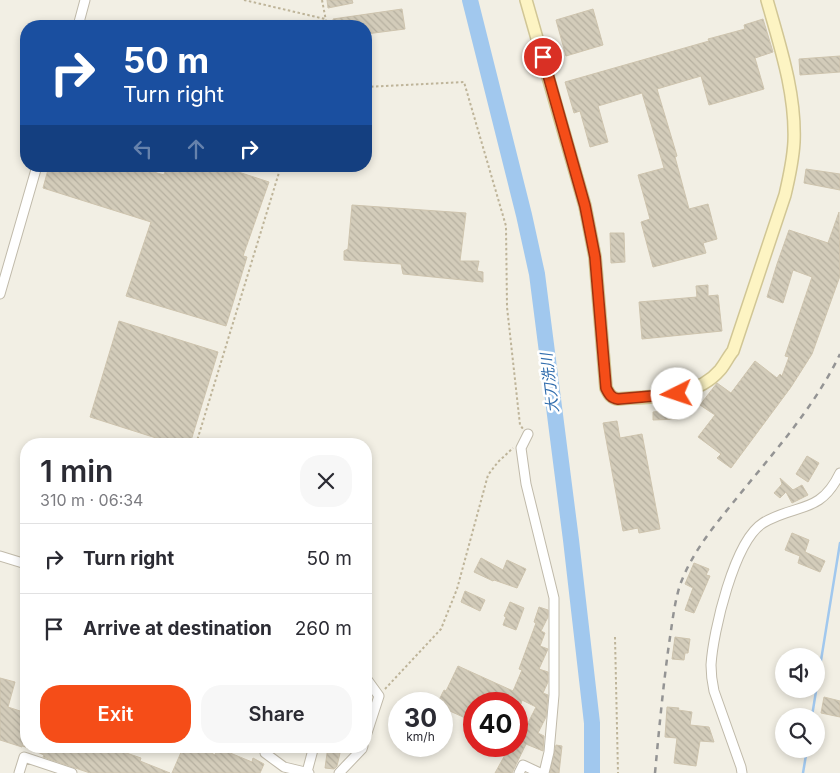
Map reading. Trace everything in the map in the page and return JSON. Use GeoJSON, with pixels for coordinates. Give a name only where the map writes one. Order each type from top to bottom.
{"type":"FeatureCollection","features":[{"type":"Feature","properties":{"kind":"street"},"geometry":{"type":"LineString","coordinates":[[80,20],[85,0]]}},
{"type":"Feature","properties":{"kind":"street"},"geometry":{"type":"LineString","coordinates":[[526,0],[585,206],[595,257],[606,388],[613,398],[618,399],[677,394],[691,390],[710,380],[720,370],[733,351],[785,195],[794,142],[789,80],[768,0]]}},
{"type":"Feature","properties":{"kind":"street"},"geometry":{"type":"LineString","coordinates":[[0,294],[35,172]]}},
{"type":"Feature","properties":{"kind":"street"},"geometry":{"type":"LineString","coordinates":[[519,773],[523,765],[542,773],[548,752],[554,694],[554,598],[526,484],[521,448],[528,434]]}},
{"type":"Feature","properties":{"kind":"street"},"geometry":{"type":"LineString","coordinates":[[742,773],[711,679],[716,631],[736,560],[741,548],[751,534],[762,524],[778,516],[814,504],[833,487],[840,473]]}},
{"type":"Feature","properties":{"kind":"street"},"geometry":{"type":"LineString","coordinates":[[0,556],[20,562]]}},
{"type":"Feature","properties":{"kind":"street"},"geometry":{"type":"LineString","coordinates":[[372,686],[379,696],[372,718]]}},
{"type":"Feature","properties":{"kind":"street"},"geometry":{"type":"LineString","coordinates":[[265,753],[284,767],[308,773],[312,753]]}},
{"type":"Feature","properties":{"kind":"street"},"geometry":{"type":"LineString","coordinates":[[339,773],[359,753]]}},
{"type":"Feature","properties":{"kind":"street"},"geometry":{"type":"LineString","coordinates":[[19,773],[24,756],[72,773]]}},
{"type":"Feature","properties":{"kind":"path"},"geometry":{"type":"LineString","coordinates":[[244,0],[325,20],[322,0]]}},
{"type":"Feature","properties":{"kind":"path"},"geometry":{"type":"LineString","coordinates":[[372,87],[464,82],[506,226],[509,327],[520,425],[528,434],[498,462],[488,476],[457,589],[442,629],[379,696]]}},
{"type":"Feature","properties":{"kind":"path"},"geometry":{"type":"LineString","coordinates":[[198,438],[278,172]]}},
{"type":"Feature","properties":{"kind":"path"},"geometry":{"type":"LineString","coordinates":[[616,637],[618,773]]}},
{"type":"Feature","properties":{"kind":"building"},"geometry":{"type":"Polygon","coordinates":[[[327,0],[352,0],[353,3],[328,8],[327,0]]]}},
{"type":"Feature","properties":{"kind":"building"},"geometry":{"type":"Polygon","coordinates":[[[402,9],[405,29],[372,33],[372,20],[333,19],[402,9]]]}},
{"type":"Feature","properties":{"kind":"building"},"geometry":{"type":"Polygon","coordinates":[[[593,9],[603,45],[566,56],[556,20],[593,9]]]}},
{"type":"Feature","properties":{"kind":"building"},"geometry":{"type":"Polygon","coordinates":[[[763,19],[773,52],[755,58],[764,89],[709,105],[701,76],[657,89],[677,156],[675,157],[689,209],[708,204],[717,239],[703,243],[706,253],[653,267],[641,222],[650,219],[638,175],[664,168],[642,93],[598,106],[608,142],[590,147],[580,111],[574,113],[565,82],[709,41],[708,39],[745,29],[744,25],[763,19]]]}},
{"type":"Feature","properties":{"kind":"building"},"geometry":{"type":"Polygon","coordinates":[[[840,56],[840,72],[800,75],[799,59],[840,56]]]}},
{"type":"Feature","properties":{"kind":"building"},"geometry":{"type":"Polygon","coordinates":[[[806,169],[840,174],[840,190],[804,183],[806,169]]]}},
{"type":"Feature","properties":{"kind":"building"},"geometry":{"type":"Polygon","coordinates":[[[47,172],[154,172],[164,175],[165,172],[238,172],[269,182],[243,256],[247,257],[226,326],[126,296],[151,222],[43,188],[47,172]]]}},
{"type":"Feature","properties":{"kind":"building"},"geometry":{"type":"Polygon","coordinates":[[[352,205],[466,213],[460,261],[479,261],[477,271],[483,272],[483,282],[403,274],[401,264],[344,260],[344,251],[348,249],[352,205]]]}},
{"type":"Feature","properties":{"kind":"building"},"geometry":{"type":"Polygon","coordinates":[[[839,212],[840,276],[812,354],[791,387],[731,468],[717,458],[721,454],[698,437],[715,415],[700,405],[717,383],[731,393],[755,361],[777,378],[780,374],[782,376],[789,357],[785,356],[812,277],[793,270],[783,303],[767,297],[777,264],[789,230],[828,243],[839,212]]]}},
{"type":"Feature","properties":{"kind":"building"},"geometry":{"type":"Polygon","coordinates":[[[610,233],[624,233],[625,262],[611,263],[610,233]]]}},
{"type":"Feature","properties":{"kind":"building"},"geometry":{"type":"Polygon","coordinates":[[[708,285],[708,296],[718,295],[722,331],[642,339],[639,302],[697,297],[696,286],[708,285]]]}},
{"type":"Feature","properties":{"kind":"building"},"geometry":{"type":"Polygon","coordinates":[[[119,321],[218,352],[192,438],[156,438],[90,417],[119,321]]]}},
{"type":"Feature","properties":{"kind":"building"},"geometry":{"type":"Polygon","coordinates":[[[679,410],[679,419],[653,420],[653,412],[679,410]]]}},
{"type":"Feature","properties":{"kind":"building"},"geometry":{"type":"Polygon","coordinates":[[[617,421],[620,438],[642,434],[660,529],[639,533],[638,528],[623,531],[603,423],[617,421]]]}},
{"type":"Feature","properties":{"kind":"building"},"geometry":{"type":"Polygon","coordinates":[[[807,456],[819,463],[808,482],[796,474],[807,456]]]}},
{"type":"Feature","properties":{"kind":"building"},"geometry":{"type":"Polygon","coordinates":[[[780,478],[793,490],[802,485],[808,495],[792,503],[786,492],[780,498],[774,493],[782,484],[780,478]]]}},
{"type":"Feature","properties":{"kind":"building"},"geometry":{"type":"Polygon","coordinates":[[[792,533],[809,540],[805,552],[825,561],[820,572],[798,563],[800,556],[785,550],[792,533]]]}},
{"type":"Feature","properties":{"kind":"building"},"geometry":{"type":"Polygon","coordinates":[[[481,558],[503,570],[507,560],[526,569],[517,588],[493,581],[474,572],[481,558]]]}},
{"type":"Feature","properties":{"kind":"building"},"geometry":{"type":"Polygon","coordinates":[[[694,563],[709,569],[706,575],[710,576],[694,613],[685,610],[693,588],[685,584],[694,563]]]}},
{"type":"Feature","properties":{"kind":"building"},"geometry":{"type":"Polygon","coordinates":[[[465,591],[485,600],[480,611],[461,602],[465,591]]]}},
{"type":"Feature","properties":{"kind":"building"},"geometry":{"type":"Polygon","coordinates":[[[510,602],[524,608],[516,630],[503,625],[506,617],[504,616],[510,602]]]}},
{"type":"Feature","properties":{"kind":"building"},"geometry":{"type":"Polygon","coordinates":[[[539,607],[548,610],[548,617],[541,631],[545,633],[540,646],[548,649],[539,669],[548,672],[548,682],[543,693],[548,695],[546,717],[538,733],[544,736],[543,751],[528,745],[528,723],[536,707],[528,703],[528,692],[463,692],[463,717],[453,712],[453,692],[443,692],[444,690],[446,691],[458,666],[513,691],[522,670],[519,669],[536,623],[534,622],[539,607]]]}},
{"type":"Feature","properties":{"kind":"building"},"geometry":{"type":"Polygon","coordinates":[[[675,637],[690,639],[688,653],[685,653],[684,660],[672,659],[675,637]]]}},
{"type":"Feature","properties":{"kind":"building"},"geometry":{"type":"Polygon","coordinates":[[[0,678],[15,682],[8,707],[20,711],[20,746],[0,740],[0,678]]]}},
{"type":"Feature","properties":{"kind":"building"},"geometry":{"type":"Polygon","coordinates":[[[825,697],[840,701],[840,717],[825,714],[825,708],[822,708],[825,697]]]}},
{"type":"Feature","properties":{"kind":"building"},"geometry":{"type":"Polygon","coordinates":[[[667,707],[692,712],[690,725],[709,727],[714,742],[700,741],[696,766],[674,763],[677,738],[665,737],[667,707]]]}},
{"type":"Feature","properties":{"kind":"building"},"geometry":{"type":"Polygon","coordinates":[[[556,745],[562,746],[559,773],[550,773],[556,745]]]}},
{"type":"Feature","properties":{"kind":"building"},"geometry":{"type":"Polygon","coordinates":[[[39,753],[126,753],[141,758],[140,761],[170,773],[90,773],[43,757],[44,755],[39,753]]]}},
{"type":"Feature","properties":{"kind":"building"},"geometry":{"type":"Polygon","coordinates":[[[181,753],[211,753],[215,755],[216,753],[230,753],[252,762],[253,758],[264,764],[260,773],[172,773],[181,753]]]}},
{"type":"Feature","properties":{"kind":"building"},"geometry":{"type":"Polygon","coordinates":[[[327,753],[340,753],[337,766],[334,769],[325,768],[327,753]]]}},
{"type":"Feature","properties":{"kind":"building"},"geometry":{"type":"Polygon","coordinates":[[[504,757],[520,757],[512,773],[495,773],[504,757]]]}},
{"type":"Feature","properties":{"kind":"waterway","name":"大刀洗川"},"geometry":{"type":"LineString","coordinates":[[470,0],[537,274],[592,723],[592,773]]}},
{"type":"Feature","properties":{"kind":"waterway"},"geometry":{"type":"LineString","coordinates":[[813,708],[840,543]]}},
{"type":"Feature","properties":{"kind":"waterway"},"geometry":{"type":"LineString","coordinates":[[803,773],[806,758]]}},
{"type":"Feature","properties":{"kind":"railway"},"geometry":{"type":"LineString","coordinates":[[655,773],[672,622],[678,592],[685,573],[697,550],[712,529],[778,447],[818,393],[840,354]]}},
{"type":"Feature","properties":{"kind":"route"},"geometry":{"type":"LineString","coordinates":[[543,57],[575,167],[595,257],[606,388],[613,398],[618,399],[677,394]]}}]}
